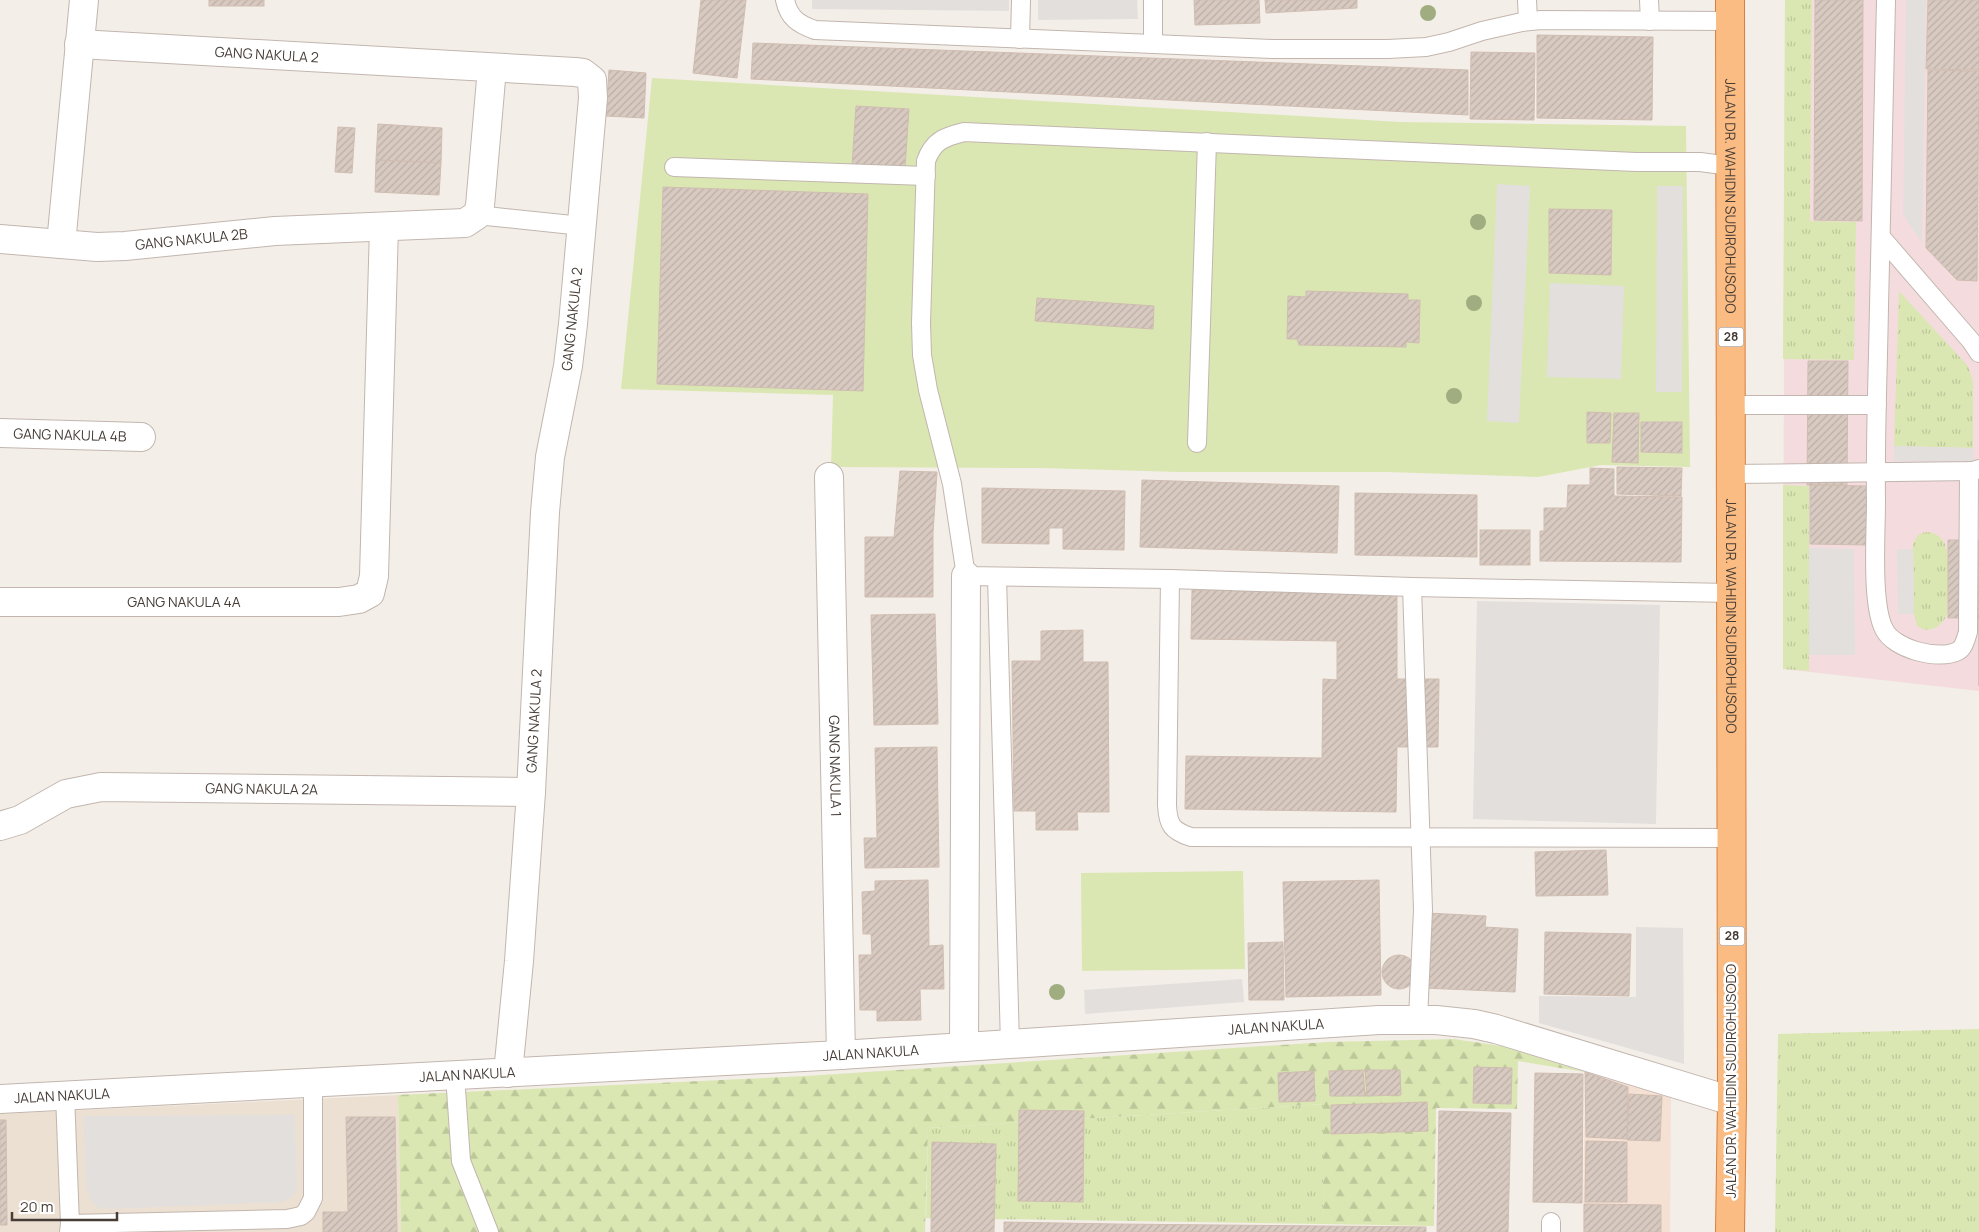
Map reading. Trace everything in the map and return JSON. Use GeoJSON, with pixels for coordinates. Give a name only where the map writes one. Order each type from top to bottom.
{"type":"FeatureCollection","features":[{"type":"Feature","properties":{"kind":"highway","name":"JALAN DR. WAHIDIN SUDIROHUSODO"},"geometry":{"type":"LineString","coordinates":[[1730,10],[1732,838],[1730,1232]]}},
{"type":"Feature","properties":{"kind":"street"},"geometry":{"type":"LineString","coordinates":[[61,244],[78,44],[84,0]]}},
{"type":"Feature","properties":{"kind":"street","name":"GANG NAKULA 2"},"geometry":{"type":"LineString","coordinates":[[78,44],[583,73],[592,80],[593,98],[573,324],[568,366],[550,457],[545,512],[531,792],[508,1073]]}},
{"type":"Feature","properties":{"kind":"street"},"geometry":{"type":"LineString","coordinates":[[477,215],[482,193],[492,68]]}},
{"type":"Feature","properties":{"kind":"street","name":"GANG NAKULA 2B"},"geometry":{"type":"LineString","coordinates":[[0,239],[97,247],[124,246],[275,231],[465,223],[477,215]]}},
{"type":"Feature","properties":{"kind":"street","name":"GANG NAKULA 4A"},"geometry":{"type":"LineString","coordinates":[[0,602],[338,602],[353,601],[370,593],[374,576],[384,227]]}},
{"type":"Feature","properties":{"kind":"street","name":"GANG NAKULA 4B"},"geometry":{"type":"LineString","coordinates":[[0,433],[140,437]]}},
{"type":"Feature","properties":{"kind":"street","name":"GANG NAKULA 1"},"geometry":{"type":"LineString","coordinates":[[829,476],[840,1055]]}},
{"type":"Feature","properties":{"kind":"street"},"geometry":{"type":"LineString","coordinates":[[964,1047],[966,576]]}},
{"type":"Feature","properties":{"kind":"street","name":"GANG NAKULA 2A"},"geometry":{"type":"LineString","coordinates":[[0,826],[20,820],[66,794],[101,788],[531,792]]}},
{"type":"Feature","properties":{"kind":"street","name":"JALAN NAKULA"},"geometry":{"type":"LineString","coordinates":[[0,1099],[840,1055],[1418,1019],[1474,1024],[1496,1029],[1732,1101]]}},
{"type":"Feature","properties":{"kind":"lane"},"geometry":{"type":"LineString","coordinates":[[785,0],[792,18],[800,25],[814,30],[1273,49],[1388,49],[1426,47],[1449,42],[1482,31],[1541,20],[1650,21],[1730,10]]}},
{"type":"Feature","properties":{"kind":"lane"},"geometry":{"type":"LineString","coordinates":[[1020,39],[1021,0]]}},
{"type":"Feature","properties":{"kind":"lane"},"geometry":{"type":"LineString","coordinates":[[1153,0],[1153,44]]}},
{"type":"Feature","properties":{"kind":"lane"},"geometry":{"type":"LineString","coordinates":[[1527,0],[1528,22]]}},
{"type":"Feature","properties":{"kind":"lane"},"geometry":{"type":"LineString","coordinates":[[1649,0],[1650,21]]}},
{"type":"Feature","properties":{"kind":"lane"},"geometry":{"type":"LineString","coordinates":[[1731,474],[1876,472],[1974,470],[1968,632],[1965,641],[1958,651],[1943,654],[1916,652],[1903,648],[1887,637],[1883,629],[1877,600],[1876,472],[1877,405],[1886,0]]}},
{"type":"Feature","properties":{"kind":"lane"},"geometry":{"type":"LineString","coordinates":[[1730,166],[1700,162],[1617,161],[964,132],[939,141],[930,150],[926,161],[921,323],[922,355],[928,390],[952,484],[966,576],[1170,579],[1412,587],[1731,593]]}},
{"type":"Feature","properties":{"kind":"lane"},"geometry":{"type":"LineString","coordinates":[[1197,443],[1207,142]]}},
{"type":"Feature","properties":{"kind":"lane"},"geometry":{"type":"LineString","coordinates":[[674,167],[926,176]]}},
{"type":"Feature","properties":{"kind":"lane"},"geometry":{"type":"LineString","coordinates":[[477,215],[582,226]]}},
{"type":"Feature","properties":{"kind":"lane"},"geometry":{"type":"LineString","coordinates":[[1881,237],[1971,341],[1979,353]]}},
{"type":"Feature","properties":{"kind":"lane"},"geometry":{"type":"LineString","coordinates":[[1731,405],[1877,405]]}},
{"type":"Feature","properties":{"kind":"lane"},"geometry":{"type":"LineString","coordinates":[[997,577],[1010,1044]]}},
{"type":"Feature","properties":{"kind":"lane"},"geometry":{"type":"LineString","coordinates":[[1170,579],[1167,805],[1171,826],[1178,833],[1191,837],[1732,838]]}},
{"type":"Feature","properties":{"kind":"lane"},"geometry":{"type":"LineString","coordinates":[[1412,587],[1423,910],[1418,1019]]}},
{"type":"Feature","properties":{"kind":"lane"},"geometry":{"type":"LineString","coordinates":[[454,1076],[461,1161],[489,1232]]}},
{"type":"Feature","properties":{"kind":"lane"},"geometry":{"type":"LineString","coordinates":[[65,1095],[69,1228],[287,1219],[301,1216],[310,1208],[314,1189],[314,1082]]}},
{"type":"Feature","properties":{"kind":"shaded area"},"geometry":{"type":"Polygon","coordinates":[[[812,0],[1009,0],[1009,11],[812,9],[812,0]]]}},
{"type":"Feature","properties":{"kind":"shaded area"},"geometry":{"type":"Polygon","coordinates":[[[1038,0],[1137,0],[1138,19],[1038,20],[1038,0]]]}},
{"type":"Feature","properties":{"kind":"shaded area"},"geometry":{"type":"Polygon","coordinates":[[[1785,0],[1979,0],[1979,691],[1783,669],[1785,0]]]}},
{"type":"Feature","properties":{"kind":"shaded area"},"geometry":{"type":"Polygon","coordinates":[[[1906,0],[1926,0],[1922,243],[1903,214],[1906,0]]]}},
{"type":"Feature","properties":{"kind":"shaded area"},"geometry":{"type":"Polygon","coordinates":[[[1497,184],[1530,186],[1519,423],[1487,421],[1497,184]]]}},
{"type":"Feature","properties":{"kind":"shaded area"},"geometry":{"type":"Polygon","coordinates":[[[1657,186],[1683,186],[1682,392],[1656,392],[1657,186]]]}},
{"type":"Feature","properties":{"kind":"shaded area"},"geometry":{"type":"Polygon","coordinates":[[[1550,283],[1624,286],[1621,379],[1547,377],[1550,283]]]}},
{"type":"Feature","properties":{"kind":"shaded area"},"geometry":{"type":"Polygon","coordinates":[[[1894,446],[1973,448],[1973,462],[1894,461],[1894,446]]]}},
{"type":"Feature","properties":{"kind":"shaded area"},"geometry":{"type":"Polygon","coordinates":[[[1809,548],[1854,549],[1855,655],[1809,655],[1809,548]]]}},
{"type":"Feature","properties":{"kind":"shaded area"},"geometry":{"type":"Polygon","coordinates":[[[1897,549],[1913,549],[1914,614],[1898,614],[1897,549]]]}},
{"type":"Feature","properties":{"kind":"shaded area"},"geometry":{"type":"Polygon","coordinates":[[[1477,601],[1660,605],[1656,824],[1473,819],[1477,601]]]}},
{"type":"Feature","properties":{"kind":"shaded area"},"geometry":{"type":"Polygon","coordinates":[[[1636,927],[1683,928],[1684,1064],[1539,1023],[1539,996],[1636,997],[1636,927]]]}},
{"type":"Feature","properties":{"kind":"shaded area"},"geometry":{"type":"Polygon","coordinates":[[[1242,979],[1244,1002],[1085,1014],[1084,990],[1242,979]]]}},
{"type":"Feature","properties":{"kind":"shaded area"},"geometry":{"type":"Polygon","coordinates":[[[1585,1072],[1671,1097],[1670,1232],[1583,1232],[1585,1072]]]}},
{"type":"Feature","properties":{"kind":"shaded area"},"geometry":{"type":"Polygon","coordinates":[[[398,1095],[401,1232],[0,1232],[0,1114],[398,1095]]]}},
{"type":"Feature","properties":{"kind":"shaded area"},"geometry":{"type":"Polygon","coordinates":[[[295,1115],[297,1187],[294,1195],[283,1202],[110,1209],[97,1207],[90,1200],[87,1189],[83,1116],[295,1115]]]}},
{"type":"Feature","properties":{"kind":"green space"},"geometry":{"type":"Polygon","coordinates":[[[1785,0],[1812,0],[1810,221],[1856,222],[1854,360],[1783,359],[1785,0]]]}},
{"type":"Feature","properties":{"kind":"green space"},"geometry":{"type":"Polygon","coordinates":[[[652,78],[1400,122],[1686,126],[1690,467],[1601,465],[1538,477],[1387,472],[1179,472],[1041,468],[831,467],[833,395],[621,389],[652,78]]]}},
{"type":"Feature","properties":{"kind":"green space"},"geometry":{"type":"Polygon","coordinates":[[[1899,291],[1968,366],[1973,382],[1973,448],[1894,446],[1899,291]]]}},
{"type":"Feature","properties":{"kind":"green space"},"geometry":{"type":"Polygon","coordinates":[[[1783,485],[1809,486],[1809,671],[1783,669],[1783,485]]]}},
{"type":"Feature","properties":{"kind":"green space"},"geometry":{"type":"Polygon","coordinates":[[[1925,532],[1935,534],[1943,540],[1947,553],[1948,570],[1947,614],[1939,625],[1926,630],[1917,626],[1914,614],[1913,544],[1918,535],[1925,532]]]}},
{"type":"Feature","properties":{"kind":"green space"},"geometry":{"type":"Polygon","coordinates":[[[1243,871],[1245,969],[1082,971],[1081,873],[1243,871]]]}},
{"type":"Feature","properties":{"kind":"green space"},"geometry":{"type":"Polygon","coordinates":[[[1979,1029],[1979,1232],[1775,1232],[1778,1034],[1979,1029]]]}},
{"type":"Feature","properties":{"kind":"green space"},"geometry":{"type":"Polygon","coordinates":[[[1454,1039],[1501,1046],[1585,1072],[1518,1061],[1517,1109],[1436,1108],[1434,1226],[1323,1224],[1324,1104],[928,1128],[925,1232],[401,1232],[398,1095],[806,1076],[1327,1042],[1454,1039]]]}},
{"type":"Feature","properties":{"kind":"green space"},"geometry":{"type":"Polygon","coordinates":[[[1325,1104],[1323,1224],[926,1218],[928,1128],[1325,1104]]]}},
{"type":"Feature","properties":{"kind":"building"},"geometry":{"type":"Polygon","coordinates":[[[209,0],[264,0],[264,6],[209,6],[209,0]]]}},
{"type":"Feature","properties":{"kind":"building"},"geometry":{"type":"Polygon","coordinates":[[[701,0],[746,0],[737,78],[693,73],[701,0]]]}},
{"type":"Feature","properties":{"kind":"building"},"geometry":{"type":"Polygon","coordinates":[[[1194,0],[1259,0],[1260,23],[1195,25],[1194,0]]]}},
{"type":"Feature","properties":{"kind":"building"},"geometry":{"type":"Polygon","coordinates":[[[1265,0],[1357,0],[1357,8],[1266,13],[1265,0]]]}},
{"type":"Feature","properties":{"kind":"building"},"geometry":{"type":"Polygon","coordinates":[[[1815,0],[1863,0],[1862,221],[1814,220],[1815,0]]]}},
{"type":"Feature","properties":{"kind":"building"},"geometry":{"type":"Polygon","coordinates":[[[1928,0],[1979,0],[1979,70],[1926,69],[1928,0]]]}},
{"type":"Feature","properties":{"kind":"building"},"geometry":{"type":"Polygon","coordinates":[[[1537,35],[1653,37],[1652,120],[1537,118],[1537,35]]]}},
{"type":"Feature","properties":{"kind":"building"},"geometry":{"type":"Polygon","coordinates":[[[753,43],[1468,70],[1468,115],[751,79],[753,43]]]}},
{"type":"Feature","properties":{"kind":"building"},"geometry":{"type":"Polygon","coordinates":[[[1471,52],[1535,53],[1534,120],[1470,119],[1471,52]]]}},
{"type":"Feature","properties":{"kind":"building"},"geometry":{"type":"Polygon","coordinates":[[[609,70],[646,73],[644,118],[606,116],[609,70]]]}},
{"type":"Feature","properties":{"kind":"building"},"geometry":{"type":"Polygon","coordinates":[[[1928,70],[1979,71],[1977,281],[1957,280],[1926,248],[1928,70]]]}},
{"type":"Feature","properties":{"kind":"building"},"geometry":{"type":"Polygon","coordinates":[[[856,106],[909,109],[905,168],[852,165],[856,106]]]}},
{"type":"Feature","properties":{"kind":"building"},"geometry":{"type":"Polygon","coordinates":[[[378,124],[442,128],[441,163],[376,160],[378,124]]]}},
{"type":"Feature","properties":{"kind":"building"},"geometry":{"type":"Polygon","coordinates":[[[338,127],[355,128],[352,173],[335,172],[338,127]]]}},
{"type":"Feature","properties":{"kind":"building"},"geometry":{"type":"Polygon","coordinates":[[[376,160],[441,163],[439,195],[375,192],[376,160]]]}},
{"type":"Feature","properties":{"kind":"building"},"geometry":{"type":"Polygon","coordinates":[[[663,187],[868,194],[863,391],[657,384],[663,187]]]}},
{"type":"Feature","properties":{"kind":"building"},"geometry":{"type":"Polygon","coordinates":[[[1549,209],[1612,210],[1611,275],[1549,273],[1549,209]]]}},
{"type":"Feature","properties":{"kind":"building"},"geometry":{"type":"Polygon","coordinates":[[[1306,291],[1408,294],[1408,300],[1420,300],[1419,343],[1406,342],[1406,347],[1299,345],[1297,339],[1287,339],[1288,296],[1306,297],[1306,291]]]}},
{"type":"Feature","properties":{"kind":"building"},"geometry":{"type":"Polygon","coordinates":[[[1037,298],[1154,306],[1153,329],[1035,321],[1037,298]]]}},
{"type":"Feature","properties":{"kind":"building"},"geometry":{"type":"Polygon","coordinates":[[[1808,361],[1848,361],[1847,485],[1807,485],[1808,361]]]}},
{"type":"Feature","properties":{"kind":"building"},"geometry":{"type":"Polygon","coordinates":[[[1587,412],[1611,413],[1610,443],[1587,443],[1587,412]]]}},
{"type":"Feature","properties":{"kind":"building"},"geometry":{"type":"Polygon","coordinates":[[[1614,413],[1639,413],[1638,463],[1612,462],[1614,413]]]}},
{"type":"Feature","properties":{"kind":"building"},"geometry":{"type":"Polygon","coordinates":[[[1641,422],[1682,422],[1682,453],[1641,452],[1641,422]]]}},
{"type":"Feature","properties":{"kind":"building"},"geometry":{"type":"Polygon","coordinates":[[[1617,467],[1682,468],[1681,496],[1617,494],[1617,467]]]}},
{"type":"Feature","properties":{"kind":"building"},"geometry":{"type":"Polygon","coordinates":[[[1590,468],[1614,469],[1614,496],[1682,497],[1681,562],[1540,561],[1540,531],[1544,531],[1544,508],[1567,508],[1568,485],[1590,485],[1590,468]]]}},
{"type":"Feature","properties":{"kind":"building"},"geometry":{"type":"Polygon","coordinates":[[[900,471],[937,472],[933,533],[933,597],[865,597],[865,537],[894,537],[900,471]]]}},
{"type":"Feature","properties":{"kind":"building"},"geometry":{"type":"Polygon","coordinates":[[[1142,480],[1339,486],[1337,553],[1140,547],[1142,480]]]}},
{"type":"Feature","properties":{"kind":"building"},"geometry":{"type":"Polygon","coordinates":[[[1810,485],[1867,486],[1867,545],[1810,544],[1810,485]]]}},
{"type":"Feature","properties":{"kind":"building"},"geometry":{"type":"Polygon","coordinates":[[[982,488],[1125,491],[1124,550],[1063,549],[1063,528],[1049,528],[1049,544],[982,543],[982,488]]]}},
{"type":"Feature","properties":{"kind":"building"},"geometry":{"type":"Polygon","coordinates":[[[1355,493],[1477,495],[1477,557],[1355,555],[1355,493]]]}},
{"type":"Feature","properties":{"kind":"building"},"geometry":{"type":"Polygon","coordinates":[[[1480,530],[1530,530],[1530,565],[1480,565],[1480,530]]]}},
{"type":"Feature","properties":{"kind":"building"},"geometry":{"type":"Polygon","coordinates":[[[1948,540],[1979,540],[1979,618],[1948,618],[1948,540]]]}},
{"type":"Feature","properties":{"kind":"building"},"geometry":{"type":"Polygon","coordinates":[[[1192,590],[1397,593],[1397,679],[1439,679],[1438,747],[1397,747],[1396,812],[1185,809],[1186,756],[1322,758],[1323,679],[1337,680],[1337,641],[1191,639],[1192,590]]]}},
{"type":"Feature","properties":{"kind":"building"},"geometry":{"type":"Polygon","coordinates":[[[935,614],[938,724],[874,725],[871,615],[935,614]]]}},
{"type":"Feature","properties":{"kind":"building"},"geometry":{"type":"Polygon","coordinates":[[[1083,630],[1083,662],[1108,662],[1109,812],[1077,812],[1078,830],[1036,830],[1036,811],[1014,811],[1012,661],[1041,661],[1041,631],[1083,630]]]}},
{"type":"Feature","properties":{"kind":"building"},"geometry":{"type":"Polygon","coordinates":[[[937,747],[939,867],[865,868],[864,838],[877,838],[875,748],[937,747]]]}},
{"type":"Feature","properties":{"kind":"building"},"geometry":{"type":"Polygon","coordinates":[[[1606,850],[1608,895],[1536,896],[1535,852],[1606,850]]]}},
{"type":"Feature","properties":{"kind":"building"},"geometry":{"type":"Polygon","coordinates":[[[928,880],[929,946],[943,945],[944,989],[920,989],[921,1020],[877,1021],[877,1010],[860,1010],[859,955],[872,955],[871,934],[863,934],[862,892],[875,891],[875,881],[928,880]]]}},
{"type":"Feature","properties":{"kind":"building"},"geometry":{"type":"Polygon","coordinates":[[[1379,880],[1381,995],[1286,997],[1283,882],[1379,880]]]}},
{"type":"Feature","properties":{"kind":"building"},"geometry":{"type":"Polygon","coordinates":[[[1427,913],[1486,916],[1485,927],[1518,929],[1515,992],[1424,988],[1427,913]]]}},
{"type":"Feature","properties":{"kind":"building"},"geometry":{"type":"Polygon","coordinates":[[[1545,932],[1631,934],[1629,996],[1544,994],[1545,932]]]}},
{"type":"Feature","properties":{"kind":"building"},"geometry":{"type":"Polygon","coordinates":[[[1283,942],[1284,1000],[1249,1000],[1248,943],[1283,942]]]}},
{"type":"Feature","properties":{"kind":"building"},"geometry":{"type":"Polygon","coordinates":[[[1399,955],[1411,960],[1416,972],[1411,984],[1399,989],[1387,984],[1382,972],[1387,960],[1399,955]]]}},
{"type":"Feature","properties":{"kind":"building"},"geometry":{"type":"Polygon","coordinates":[[[1474,1067],[1512,1068],[1511,1104],[1473,1103],[1474,1067]]]}},
{"type":"Feature","properties":{"kind":"building"},"geometry":{"type":"Polygon","coordinates":[[[1363,1070],[1365,1096],[1330,1096],[1329,1071],[1363,1070]]]}},
{"type":"Feature","properties":{"kind":"building"},"geometry":{"type":"Polygon","coordinates":[[[1365,1070],[1400,1070],[1401,1095],[1367,1096],[1365,1070]]]}},
{"type":"Feature","properties":{"kind":"building"},"geometry":{"type":"Polygon","coordinates":[[[1314,1071],[1315,1101],[1279,1102],[1278,1073],[1314,1071]]]}},
{"type":"Feature","properties":{"kind":"building"},"geometry":{"type":"Polygon","coordinates":[[[1585,1072],[1628,1087],[1627,1139],[1586,1137],[1585,1072]]]}},
{"type":"Feature","properties":{"kind":"building"},"geometry":{"type":"Polygon","coordinates":[[[1535,1073],[1583,1074],[1582,1203],[1533,1202],[1535,1073]]]}},
{"type":"Feature","properties":{"kind":"building"},"geometry":{"type":"Polygon","coordinates":[[[1629,1094],[1662,1096],[1660,1141],[1627,1140],[1629,1094]]]}},
{"type":"Feature","properties":{"kind":"building"},"geometry":{"type":"Polygon","coordinates":[[[1427,1102],[1428,1131],[1331,1134],[1331,1105],[1427,1102]]]}},
{"type":"Feature","properties":{"kind":"building"},"geometry":{"type":"Polygon","coordinates":[[[1019,1110],[1084,1111],[1083,1202],[1018,1201],[1019,1110]]]}},
{"type":"Feature","properties":{"kind":"building"},"geometry":{"type":"Polygon","coordinates":[[[1439,1111],[1511,1113],[1508,1232],[1437,1232],[1439,1111]]]}},
{"type":"Feature","properties":{"kind":"building"},"geometry":{"type":"Polygon","coordinates":[[[346,1117],[395,1117],[397,1232],[323,1232],[323,1212],[348,1212],[346,1117]]]}},
{"type":"Feature","properties":{"kind":"building"},"geometry":{"type":"Polygon","coordinates":[[[0,1120],[6,1120],[7,1225],[0,1225],[0,1120]]]}},
{"type":"Feature","properties":{"kind":"building"},"geometry":{"type":"Polygon","coordinates":[[[1586,1141],[1627,1142],[1627,1202],[1585,1202],[1586,1141]]]}},
{"type":"Feature","properties":{"kind":"building"},"geometry":{"type":"Polygon","coordinates":[[[932,1142],[996,1144],[994,1232],[931,1232],[932,1142]]]}},
{"type":"Feature","properties":{"kind":"building"},"geometry":{"type":"Polygon","coordinates":[[[1584,1204],[1661,1205],[1661,1232],[1584,1232],[1584,1204]]]}},
{"type":"Feature","properties":{"kind":"building"},"geometry":{"type":"Polygon","coordinates":[[[1004,1222],[1116,1224],[1116,1232],[1004,1232],[1004,1222]]]}},
{"type":"Feature","properties":{"kind":"building"},"geometry":{"type":"Polygon","coordinates":[[[1116,1224],[1426,1227],[1426,1232],[1116,1232],[1116,1224]]]}}]}
